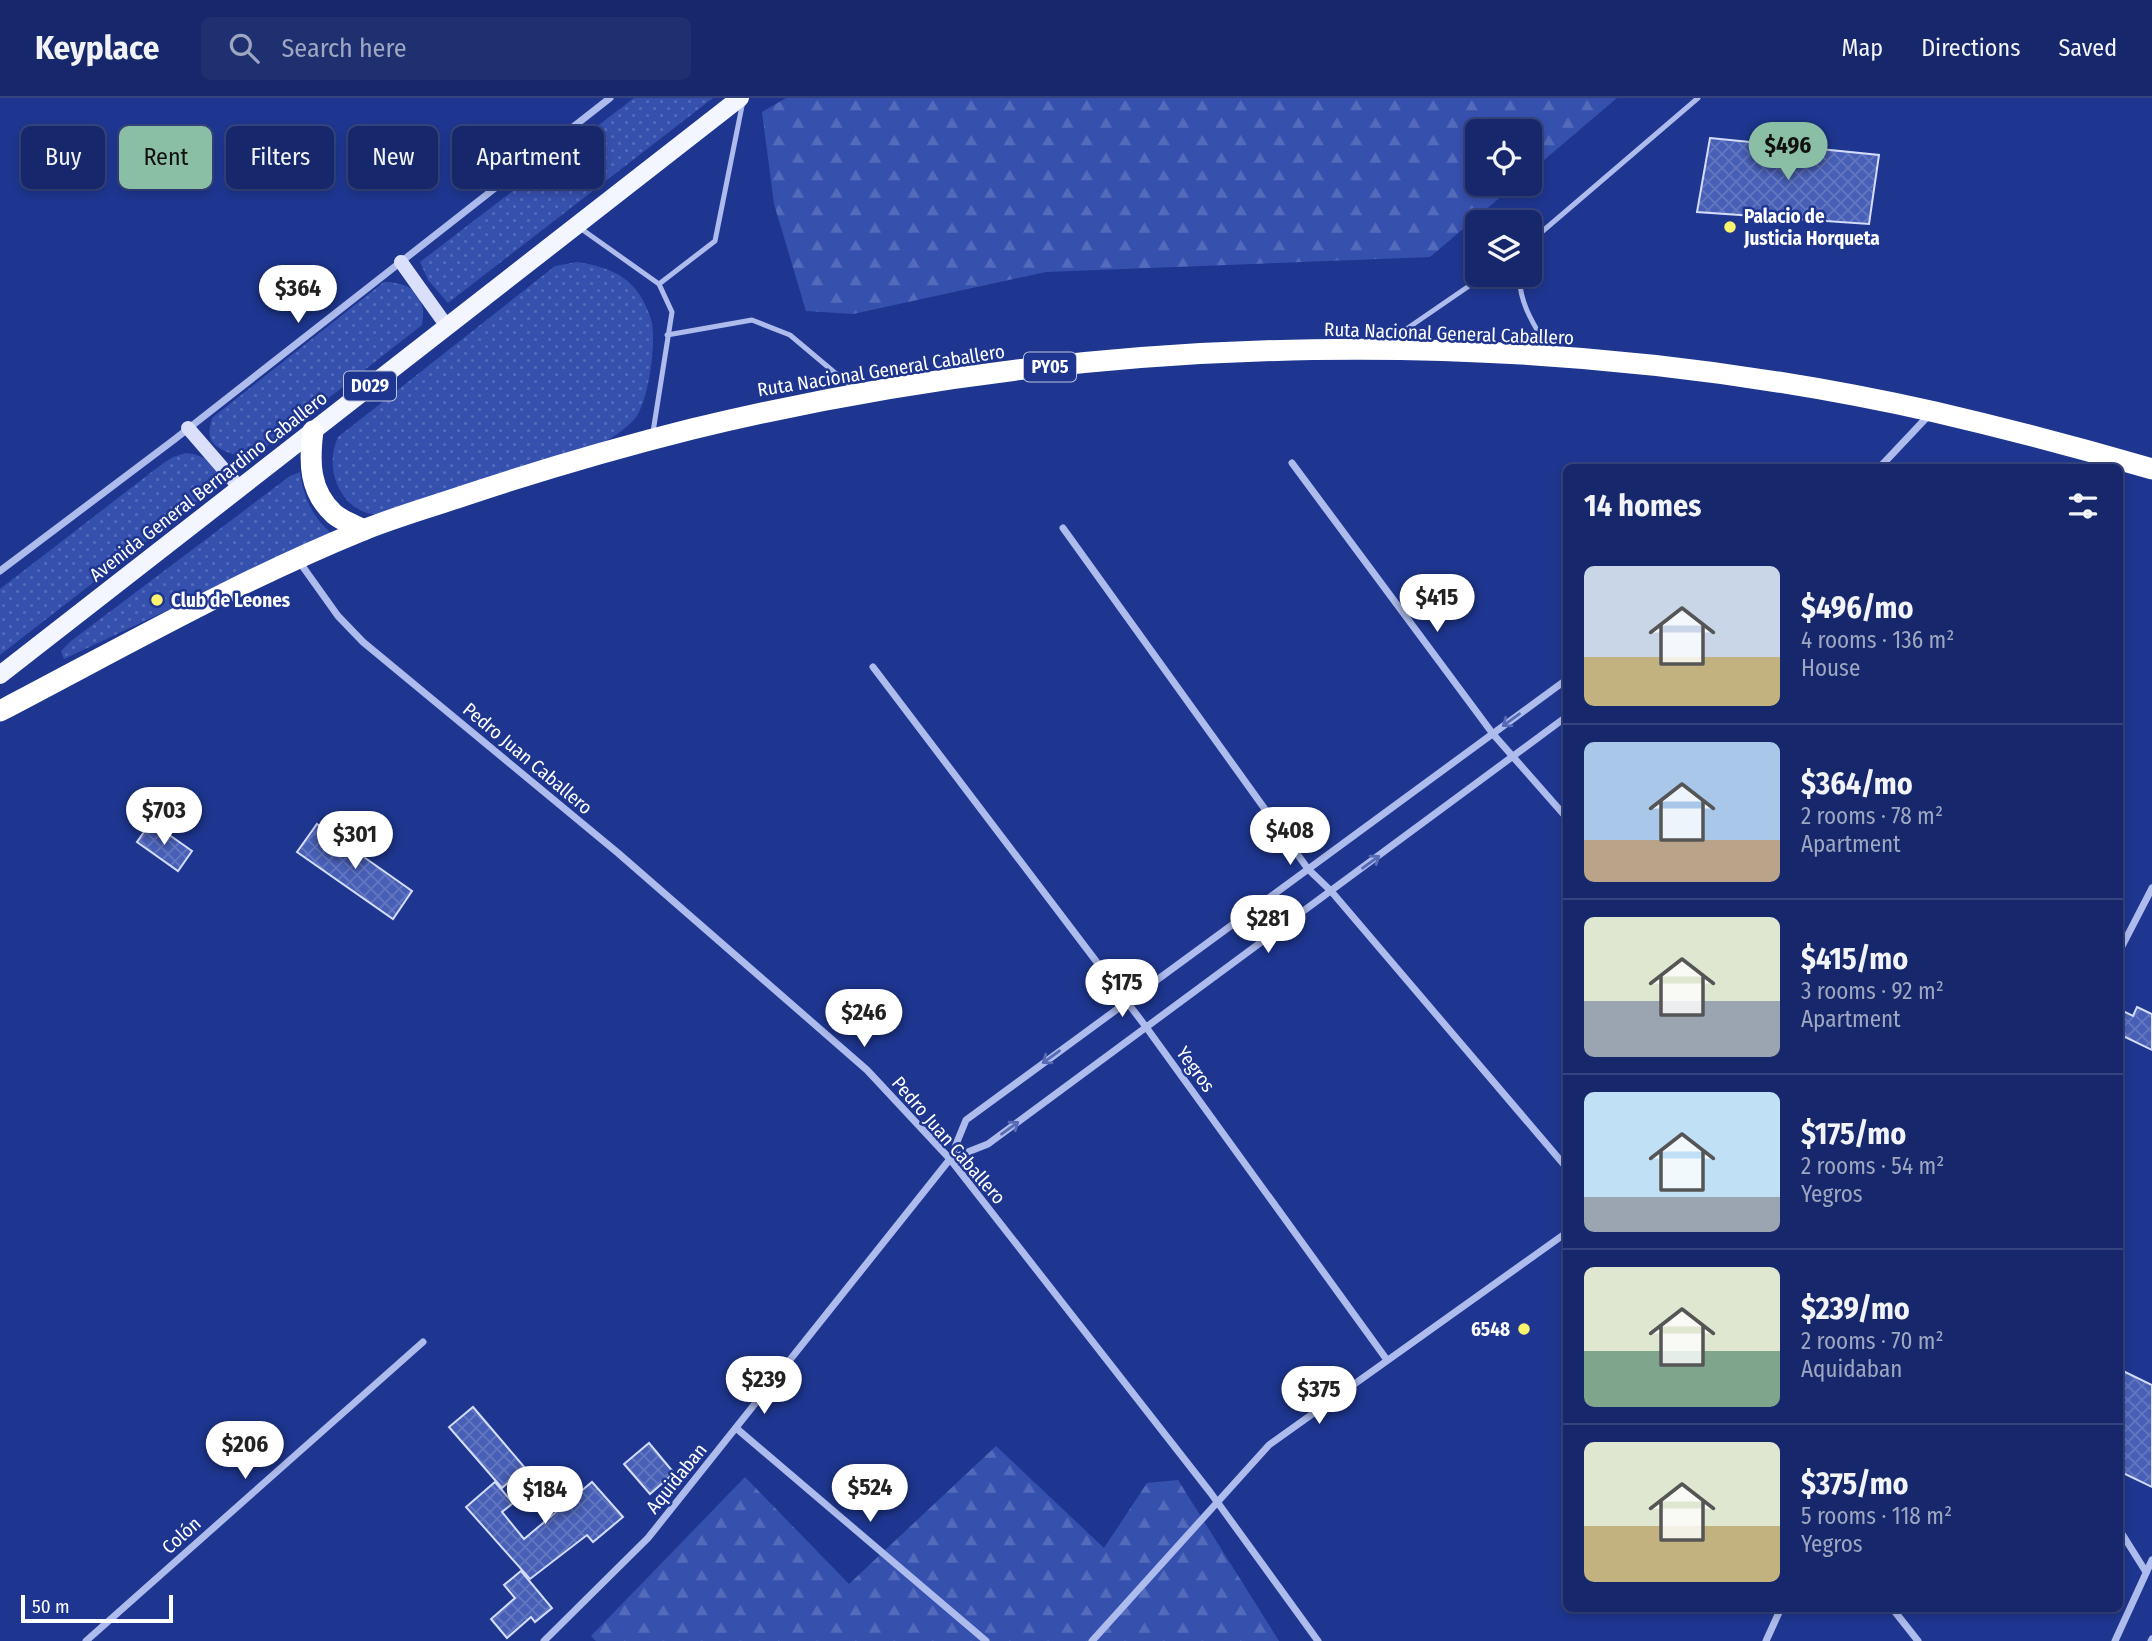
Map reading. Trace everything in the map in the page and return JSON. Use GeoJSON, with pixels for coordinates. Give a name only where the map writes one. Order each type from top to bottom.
{"type":"FeatureCollection","features":[{"type":"Feature","properties":{"kind":"highway","name":"Ruta Nacional General Caballero"},"geometry":{"type":"LineString","coordinates":[[0,711],[166,622],[364,530],[554,466],[652,439],[859,393],[976,375],[1110,360],[1224,353],[1376,350],[1576,359],[1788,384],[1932,411],[2050,439],[2152,469]]}},
{"type":"Feature","properties":{"kind":"highway"},"geometry":{"type":"LineString","coordinates":[[313,431],[309,461],[317,491],[335,515],[364,530]]}},
{"type":"Feature","properties":{"kind":"main road","name":"Avenida General Bernardino Caballero"},"geometry":{"type":"LineString","coordinates":[[0,675],[446,325],[742,98]]}},
{"type":"Feature","properties":{"kind":"main road"},"geometry":{"type":"LineString","coordinates":[[401,262],[446,325]]}},
{"type":"Feature","properties":{"kind":"main road"},"geometry":{"type":"LineString","coordinates":[[188,428],[239,487]]}},
{"type":"Feature","properties":{"kind":"street"},"geometry":{"type":"LineString","coordinates":[[0,571],[188,428],[610,98]]}},
{"type":"Feature","properties":{"kind":"street"},"geometry":{"type":"LineString","coordinates":[[1883,464],[1932,411]]}},
{"type":"Feature","properties":{"kind":"street"},"geometry":{"type":"LineString","coordinates":[[1292,463],[1493,734],[1563,814]]}},
{"type":"Feature","properties":{"kind":"street"},"geometry":{"type":"LineString","coordinates":[[1063,528],[1308,869],[1331,891],[1563,1163]]}},
{"type":"Feature","properties":{"kind":"street","name":"Pedro Juan Caballero"},"geometry":{"type":"LineString","coordinates":[[298,559],[338,615],[363,642],[618,853],[867,1070],[950,1159],[1218,1502],[1318,1641]]}},
{"type":"Feature","properties":{"kind":"street","name":"Yegros"},"geometry":{"type":"LineString","coordinates":[[873,667],[1146,1027],[1387,1360]]}},
{"type":"Feature","properties":{"kind":"street"},"geometry":{"type":"LineString","coordinates":[[950,1159],[966,1119],[1563,682]]}},
{"type":"Feature","properties":{"kind":"street"},"geometry":{"type":"LineString","coordinates":[[950,1159],[988,1144],[1563,719]]}},
{"type":"Feature","properties":{"kind":"street"},"geometry":{"type":"LineString","coordinates":[[2123,944],[2151,891]]}},
{"type":"Feature","properties":{"kind":"street","name":"Aquidaban"},"geometry":{"type":"LineString","coordinates":[[544,1641],[648,1538],[950,1159]]}},
{"type":"Feature","properties":{"kind":"street"},"geometry":{"type":"LineString","coordinates":[[1092,1641],[1269,1446],[1563,1235]]}},
{"type":"Feature","properties":{"kind":"street","name":"Colón"},"geometry":{"type":"LineString","coordinates":[[86,1641],[423,1342]]}},
{"type":"Feature","properties":{"kind":"street"},"geometry":{"type":"LineString","coordinates":[[736,1429],[986,1641]]}},
{"type":"Feature","properties":{"kind":"street"},"geometry":{"type":"LineString","coordinates":[[2123,1535],[2146,1572]]}},
{"type":"Feature","properties":{"kind":"street"},"geometry":{"type":"LineString","coordinates":[[2115,1641],[2152,1560]]}},
{"type":"Feature","properties":{"kind":"street"},"geometry":{"type":"LineString","coordinates":[[1766,1641],[1780,1612]]}},
{"type":"Feature","properties":{"kind":"street"},"geometry":{"type":"LineString","coordinates":[[1895,1612],[1918,1641]]}},
{"type":"Feature","properties":{"kind":"lane"},"geometry":{"type":"LineString","coordinates":[[659,284],[715,241],[742,98]]}},
{"type":"Feature","properties":{"kind":"lane"},"geometry":{"type":"LineString","coordinates":[[1542,232],[1698,98]]}},
{"type":"Feature","properties":{"kind":"lane"},"geometry":{"type":"LineString","coordinates":[[576,225],[659,284],[672,312],[652,439]]}},
{"type":"Feature","properties":{"kind":"lane"},"geometry":{"type":"LineString","coordinates":[[1376,350],[1468,287]]}},
{"type":"Feature","properties":{"kind":"lane"},"geometry":{"type":"LineString","coordinates":[[1521,287],[1527,312],[1547,347],[1576,359]]}},
{"type":"Feature","properties":{"kind":"lane"},"geometry":{"type":"LineString","coordinates":[[667,335],[752,320],[790,335],[859,393]]}},
{"type":"Feature","properties":{"kind":"green space"},"geometry":{"type":"Polygon","coordinates":[[[634,98],[713,98],[604,182],[604,126],[597,126],[634,98]]]}},
{"type":"Feature","properties":{"kind":"green space"},"geometry":{"type":"Polygon","coordinates":[[[786,98],[1617,98],[1542,162],[1542,119],[1465,119],[1465,196],[1502,196],[1485,210],[1465,210],[1465,227],[1430,257],[1046,272],[853,314],[806,311],[774,204],[762,112],[786,98]]]}},
{"type":"Feature","properties":{"kind":"green space"},"geometry":{"type":"Polygon","coordinates":[[[515,189],[595,189],[448,303],[428,280],[420,262],[515,189]]]}},
{"type":"Feature","properties":{"kind":"green space"},"geometry":{"type":"Polygon","coordinates":[[[577,262],[603,268],[624,278],[639,294],[651,319],[651,369],[645,397],[633,421],[611,438],[591,448],[389,513],[367,513],[348,501],[341,492],[333,470],[334,448],[338,437],[555,266],[577,262]]]}},
{"type":"Feature","properties":{"kind":"green space"},"geometry":{"type":"Polygon","coordinates":[[[384,282],[402,285],[415,293],[422,306],[422,325],[261,450],[251,455],[241,455],[229,453],[214,444],[210,435],[212,418],[384,282]]]}},
{"type":"Feature","properties":{"kind":"green space"},"geometry":{"type":"Polygon","coordinates":[[[186,453],[203,458],[211,464],[223,478],[219,485],[0,655],[0,589],[162,464],[186,453]]]}},
{"type":"Feature","properties":{"kind":"green space"},"geometry":{"type":"Polygon","coordinates":[[[300,472],[310,506],[318,520],[331,533],[64,659],[61,651],[71,641],[290,476],[300,472]]]}},
{"type":"Feature","properties":{"kind":"green space"},"geometry":{"type":"Polygon","coordinates":[[[996,1446],[1104,1548],[1147,1483],[1178,1480],[1279,1641],[596,1641],[591,1636],[745,1477],[849,1584],[996,1446]]]}},
{"type":"Feature","properties":{"kind":"building"},"geometry":{"type":"Polygon","coordinates":[[[1710,138],[1879,155],[1869,224],[1697,212],[1710,138]]]}},
{"type":"Feature","properties":{"kind":"building"},"geometry":{"type":"Polygon","coordinates":[[[151,822],[192,851],[178,871],[137,842],[151,822]]]}},
{"type":"Feature","properties":{"kind":"building"},"geometry":{"type":"Polygon","coordinates":[[[317,824],[412,891],[393,919],[297,852],[317,824]]]}},
{"type":"Feature","properties":{"kind":"building"},"geometry":{"type":"Polygon","coordinates":[[[2137,1007],[2152,1014],[2152,1050],[2123,1036],[2123,1011],[2133,1016],[2137,1007]]]}},
{"type":"Feature","properties":{"kind":"building"},"geometry":{"type":"Polygon","coordinates":[[[2123,1371],[2152,1385],[2152,1487],[2123,1473],[2123,1371]]]}},
{"type":"Feature","properties":{"kind":"building"},"geometry":{"type":"Polygon","coordinates":[[[473,1407],[525,1468],[502,1488],[449,1427],[473,1407]]]}},
{"type":"Feature","properties":{"kind":"building"},"geometry":{"type":"Polygon","coordinates":[[[649,1443],[674,1473],[650,1494],[624,1464],[649,1443]]]}},
{"type":"Feature","properties":{"kind":"building"},"geometry":{"type":"Polygon","coordinates":[[[495,1482],[513,1503],[502,1512],[524,1539],[592,1482],[623,1517],[593,1542],[587,1535],[530,1579],[466,1507],[495,1482]]]}},
{"type":"Feature","properties":{"kind":"building"},"geometry":{"type":"Polygon","coordinates":[[[521,1571],[552,1608],[535,1622],[531,1617],[507,1638],[491,1619],[515,1598],[504,1585],[521,1571]]]}},
{"type":"Feature","properties":{"kind":"place","name":"Palacio de Justicia Horqueta"},"geometry":{"type":"Point","coordinates":[1730,227]}},
{"type":"Feature","properties":{"kind":"place","name":"Club de Leones"},"geometry":{"type":"Point","coordinates":[157,600]}},
{"type":"Feature","properties":{"kind":"place","name":"6548"},"geometry":{"type":"Point","coordinates":[1524,1329]}}]}
